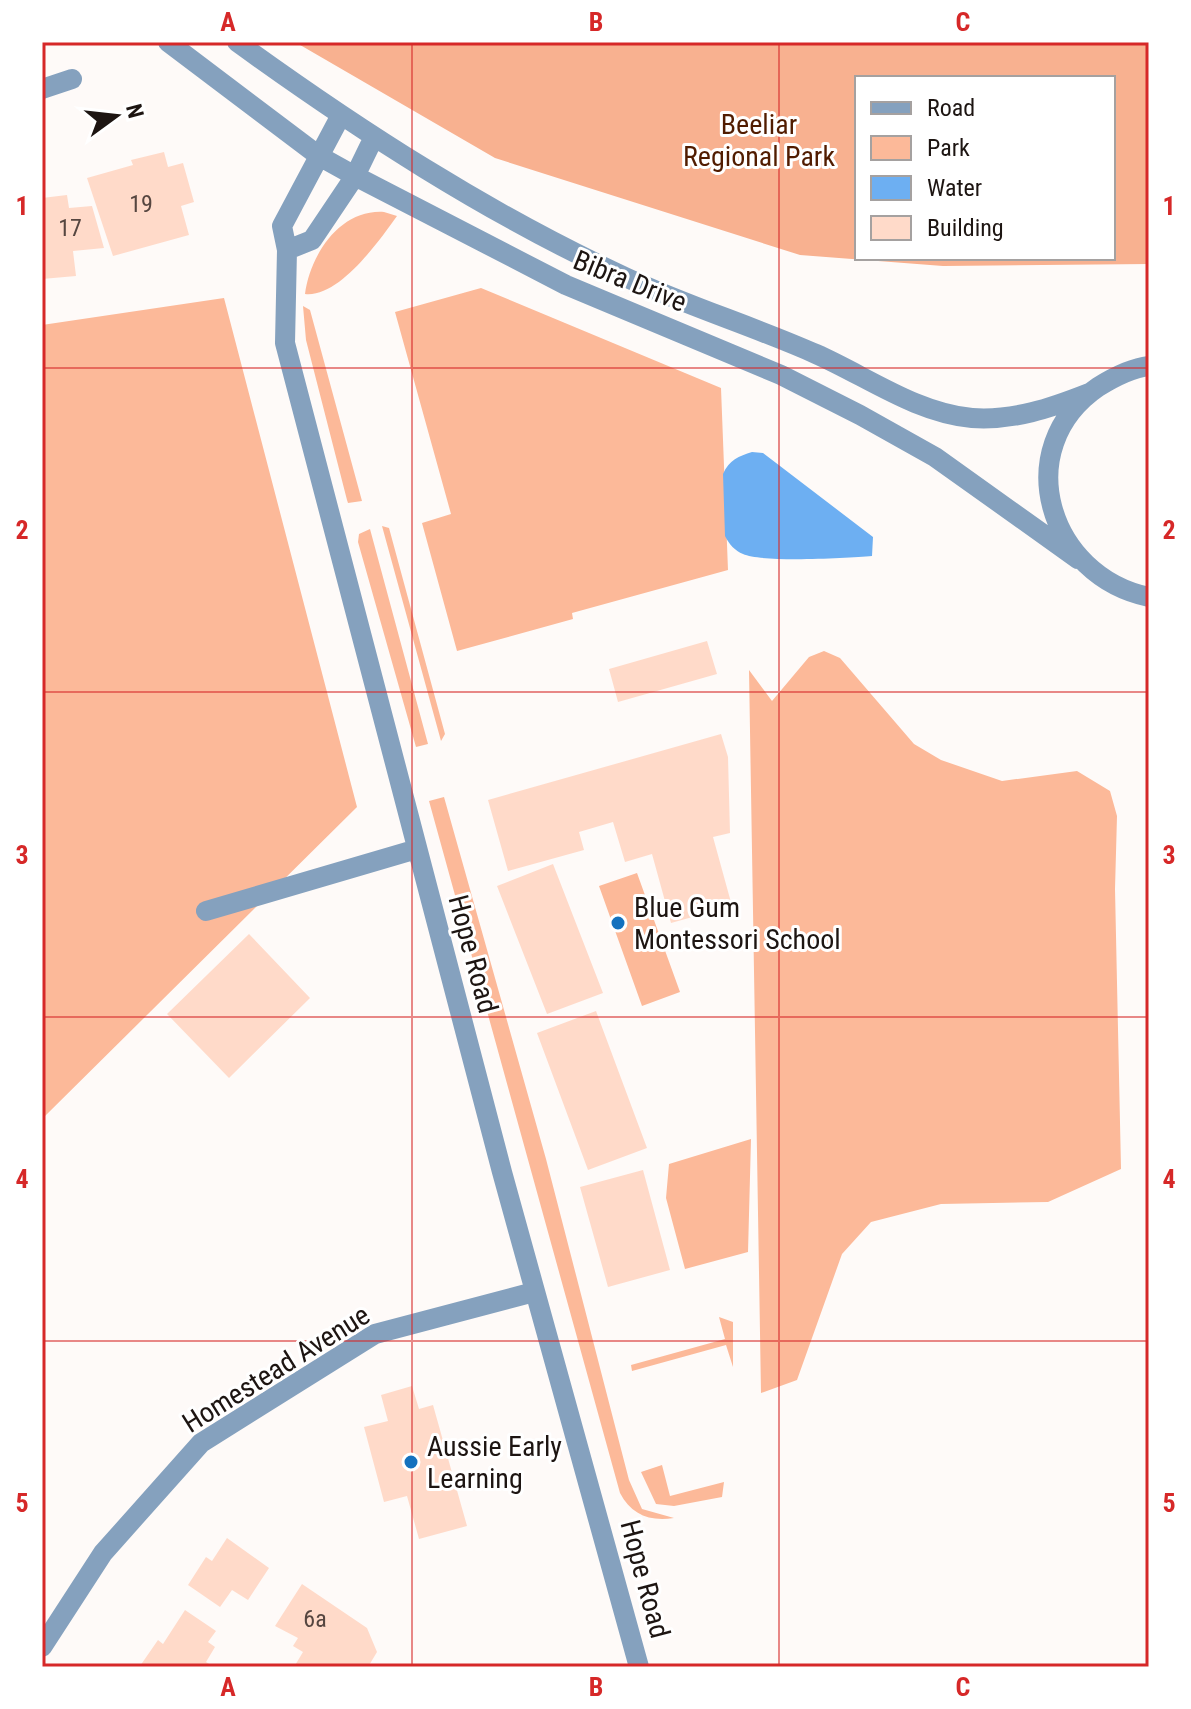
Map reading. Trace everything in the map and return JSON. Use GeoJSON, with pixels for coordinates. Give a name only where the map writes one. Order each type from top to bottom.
{"type":"FeatureCollection","features":[{"type":"Feature","properties":{"kind":"street","name":"Bibra Drive"},"geometry":{"type":"LineString","coordinates":[[168,42],[319,156],[566,285],[781,375],[860,415],[935,457],[1078,559],[1101,579],[1128,593],[1149,597]]}},
{"type":"Feature","properties":{"kind":"street","name":"Bibra Drive"},"geometry":{"type":"LineString","coordinates":[[237,42],[340,117],[508,219],[626,278],[816,354],[919,405],[972,418],[1008,417],[1044,410],[1089,393]]}},
{"type":"Feature","properties":{"kind":"street"},"geometry":{"type":"LineString","coordinates":[[42,89],[72,79]]}},
{"type":"Feature","properties":{"kind":"street","name":"Hope Road"},"geometry":{"type":"LineString","coordinates":[[340,117],[282,226],[287,250],[285,343],[534,1292],[639,1667]]}},
{"type":"Feature","properties":{"kind":"street"},"geometry":{"type":"LineString","coordinates":[[287,250],[312,240],[355,176],[374,137]]}},
{"type":"Feature","properties":{"kind":"street"},"geometry":{"type":"LineString","coordinates":[[1078,559],[1061,533],[1051,504],[1049,474],[1055,444],[1069,416],[1089,393],[1115,376],[1149,366]]}},
{"type":"Feature","properties":{"kind":"street"},"geometry":{"type":"LineString","coordinates":[[206,911],[417,849]]}},
{"type":"Feature","properties":{"kind":"street","name":"Homestead Avenue"},"geometry":{"type":"LineString","coordinates":[[44,1638],[103,1553],[201,1443],[375,1334],[534,1292]]}},
{"type":"Feature","properties":{"kind":"green space","name":"Beeliar Regional Park"},"geometry":{"type":"Polygon","coordinates":[[[295,42],[1149,42],[1149,264],[943,266],[865,260],[1115,260],[1115,76],[855,76],[855,259],[800,255],[495,158],[295,42]]]}},
{"type":"Feature","properties":{"kind":"green space"},"geometry":{"type":"Polygon","coordinates":[[[384,212],[397,216],[357,266],[331,287],[318,293],[305,294],[313,264],[330,237],[354,218],[384,212]]]}},
{"type":"Feature","properties":{"kind":"green space"},"geometry":{"type":"Polygon","coordinates":[[[481,288],[721,388],[728,570],[572,613],[573,619],[457,651],[422,523],[451,514],[395,312],[481,288]]]}},
{"type":"Feature","properties":{"kind":"green space"},"geometry":{"type":"Polygon","coordinates":[[[224,298],[357,807],[42,1119],[42,325],[224,298]]]}},
{"type":"Feature","properties":{"kind":"green space"},"geometry":{"type":"Polygon","coordinates":[[[303,306],[310,310],[362,501],[348,503],[347,500],[306,340],[303,306]]]}},
{"type":"Feature","properties":{"kind":"green space"},"geometry":{"type":"Polygon","coordinates":[[[382,526],[389,528],[445,734],[441,741],[382,526]]]}},
{"type":"Feature","properties":{"kind":"green space"},"geometry":{"type":"Polygon","coordinates":[[[370,529],[428,744],[416,747],[358,542],[359,534],[370,529]]]}},
{"type":"Feature","properties":{"kind":"green space"},"geometry":{"type":"Polygon","coordinates":[[[824,651],[840,658],[914,744],[941,760],[1002,781],[1077,771],[1110,791],[1117,816],[1115,889],[1121,1169],[1048,1202],[941,1204],[871,1222],[842,1254],[797,1380],[761,1393],[749,670],[772,701],[809,657],[824,651]]]}},
{"type":"Feature","properties":{"kind":"green space"},"geometry":{"type":"Polygon","coordinates":[[[444,797],[546,1159],[629,1480],[642,1509],[674,1518],[657,1519],[642,1515],[620,1493],[429,801],[444,797]]]}},
{"type":"Feature","properties":{"kind":"green space"},"geometry":{"type":"Polygon","coordinates":[[[637,873],[680,992],[642,1006],[599,886],[637,873]]]}},
{"type":"Feature","properties":{"kind":"green space"},"geometry":{"type":"Polygon","coordinates":[[[751,1139],[748,1252],[685,1269],[666,1198],[669,1164],[751,1139]]]}},
{"type":"Feature","properties":{"kind":"green space"},"geometry":{"type":"Polygon","coordinates":[[[719,1317],[733,1322],[733,1367],[726,1345],[632,1371],[631,1365],[725,1339],[719,1317]]]}},
{"type":"Feature","properties":{"kind":"green space"},"geometry":{"type":"Polygon","coordinates":[[[662,1465],[670,1496],[724,1482],[722,1497],[674,1506],[656,1504],[641,1472],[662,1465]]]}},
{"type":"Feature","properties":{"kind":"water"},"geometry":{"type":"Polygon","coordinates":[[[752,452],[763,453],[873,537],[872,556],[768,558],[753,557],[735,549],[725,536],[723,474],[735,459],[752,452]]]}},
{"type":"Feature","properties":{"kind":"building"},"geometry":{"type":"Polygon","coordinates":[[[164,152],[168,167],[183,163],[194,202],[181,206],[189,235],[113,256],[87,178],[133,165],[131,160],[164,152]]]}},
{"type":"Feature","properties":{"kind":"building"},"geometry":{"type":"Polygon","coordinates":[[[67,195],[69,208],[92,206],[104,248],[73,251],[76,276],[42,279],[42,198],[67,195]]]}},
{"type":"Feature","properties":{"kind":"building"},"geometry":{"type":"Polygon","coordinates":[[[707,641],[717,674],[618,702],[609,669],[707,641]]]}},
{"type":"Feature","properties":{"kind":"building"},"geometry":{"type":"Polygon","coordinates":[[[721,734],[728,757],[730,833],[713,837],[732,906],[671,923],[652,854],[625,862],[613,822],[579,832],[584,850],[508,871],[488,800],[721,734]]]}},
{"type":"Feature","properties":{"kind":"building"},"geometry":{"type":"Polygon","coordinates":[[[553,864],[603,993],[547,1014],[497,886],[553,864]]]}},
{"type":"Feature","properties":{"kind":"building"},"geometry":{"type":"Polygon","coordinates":[[[249,934],[310,998],[229,1078],[167,1014],[249,934]]]}},
{"type":"Feature","properties":{"kind":"building"},"geometry":{"type":"Polygon","coordinates":[[[596,1011],[647,1148],[588,1170],[537,1033],[596,1011]]]}},
{"type":"Feature","properties":{"kind":"building"},"geometry":{"type":"Polygon","coordinates":[[[643,1170],[670,1270],[608,1287],[580,1187],[643,1170]]]}},
{"type":"Feature","properties":{"kind":"building","name":"Aussie Early Learning"},"geometry":{"type":"Polygon","coordinates":[[[412,1386],[419,1409],[433,1405],[467,1526],[419,1539],[407,1496],[384,1502],[364,1427],[388,1421],[381,1395],[412,1386]]]}},
{"type":"Feature","properties":{"kind":"building"},"geometry":{"type":"Polygon","coordinates":[[[227,1538],[269,1568],[248,1600],[232,1590],[220,1607],[188,1585],[206,1557],[212,1561],[227,1538]]]}},
{"type":"Feature","properties":{"kind":"building"},"geometry":{"type":"Polygon","coordinates":[[[302,1584],[367,1628],[377,1652],[368,1667],[294,1667],[303,1652],[293,1646],[298,1638],[275,1626],[302,1584]]]}},
{"type":"Feature","properties":{"kind":"building"},"geometry":{"type":"Polygon","coordinates":[[[185,1610],[216,1631],[208,1642],[215,1647],[206,1662],[214,1667],[140,1666],[158,1640],[163,1644],[185,1610]]]}},
{"type":"Feature","properties":{"kind":"place","name":"Blue Gum Montessori School"},"geometry":{"type":"Point","coordinates":[618,923]}},
{"type":"Feature","properties":{"kind":"place","name":"Aussie Early Learning"},"geometry":{"type":"Point","coordinates":[411,1462]}}]}
